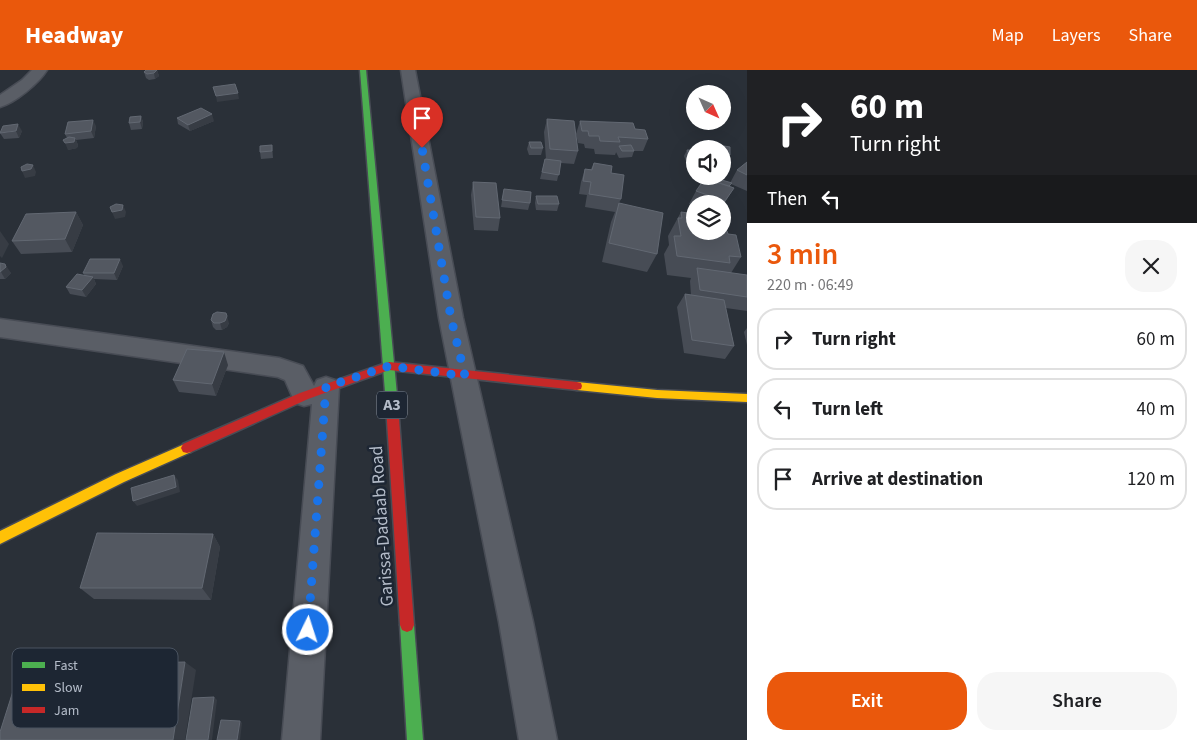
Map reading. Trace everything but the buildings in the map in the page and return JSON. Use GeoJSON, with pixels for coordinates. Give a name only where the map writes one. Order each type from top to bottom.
{"type":"FeatureCollection","features":[{"type":"Feature","properties":{"kind":"main road","name":"Garissa-Dadaab Road"},"geometry":{"type":"LineString","coordinates":[[362,70],[374,181],[389,366],[415,740]]}},
{"type":"Feature","properties":{"kind":"main road"},"geometry":{"type":"LineString","coordinates":[[0,538],[120,478],[315,392],[389,366],[465,376],[658,394],[747,398]]}},
{"type":"Feature","properties":{"kind":"street"},"geometry":{"type":"LineString","coordinates":[[0,102],[27,83],[40,70]]}},
{"type":"Feature","properties":{"kind":"street"},"geometry":{"type":"LineString","coordinates":[[408,70],[451,318],[465,376],[516,622],[538,740]]}},
{"type":"Feature","properties":{"kind":"street"},"geometry":{"type":"LineString","coordinates":[[0,328],[280,368],[294,374],[315,392],[302,740]]}},
{"type":"Feature","properties":{"kind":"traffic: fast"},"geometry":{"type":"LineString","coordinates":[[363,70],[392,405]]}},
{"type":"Feature","properties":{"kind":"traffic: fast"},"geometry":{"type":"LineString","coordinates":[[407,625],[415,740]]}},
{"type":"Feature","properties":{"kind":"traffic: slow"},"geometry":{"type":"LineString","coordinates":[[577,386],[657,394],[747,398]]}},
{"type":"Feature","properties":{"kind":"traffic: slow"},"geometry":{"type":"LineString","coordinates":[[0,538],[120,478],[187,448]]}},
{"type":"Feature","properties":{"kind":"traffic: jam"},"geometry":{"type":"LineString","coordinates":[[187,448],[304,396],[389,366],[577,386]]}},
{"type":"Feature","properties":{"kind":"traffic: jam"},"geometry":{"type":"LineString","coordinates":[[392,405],[407,625]]}},
{"type":"Feature","properties":{"kind":"route"},"geometry":{"type":"LineString","coordinates":[[308,630],[326,387],[389,366],[465,376],[451,318],[422,148]]}}]}
